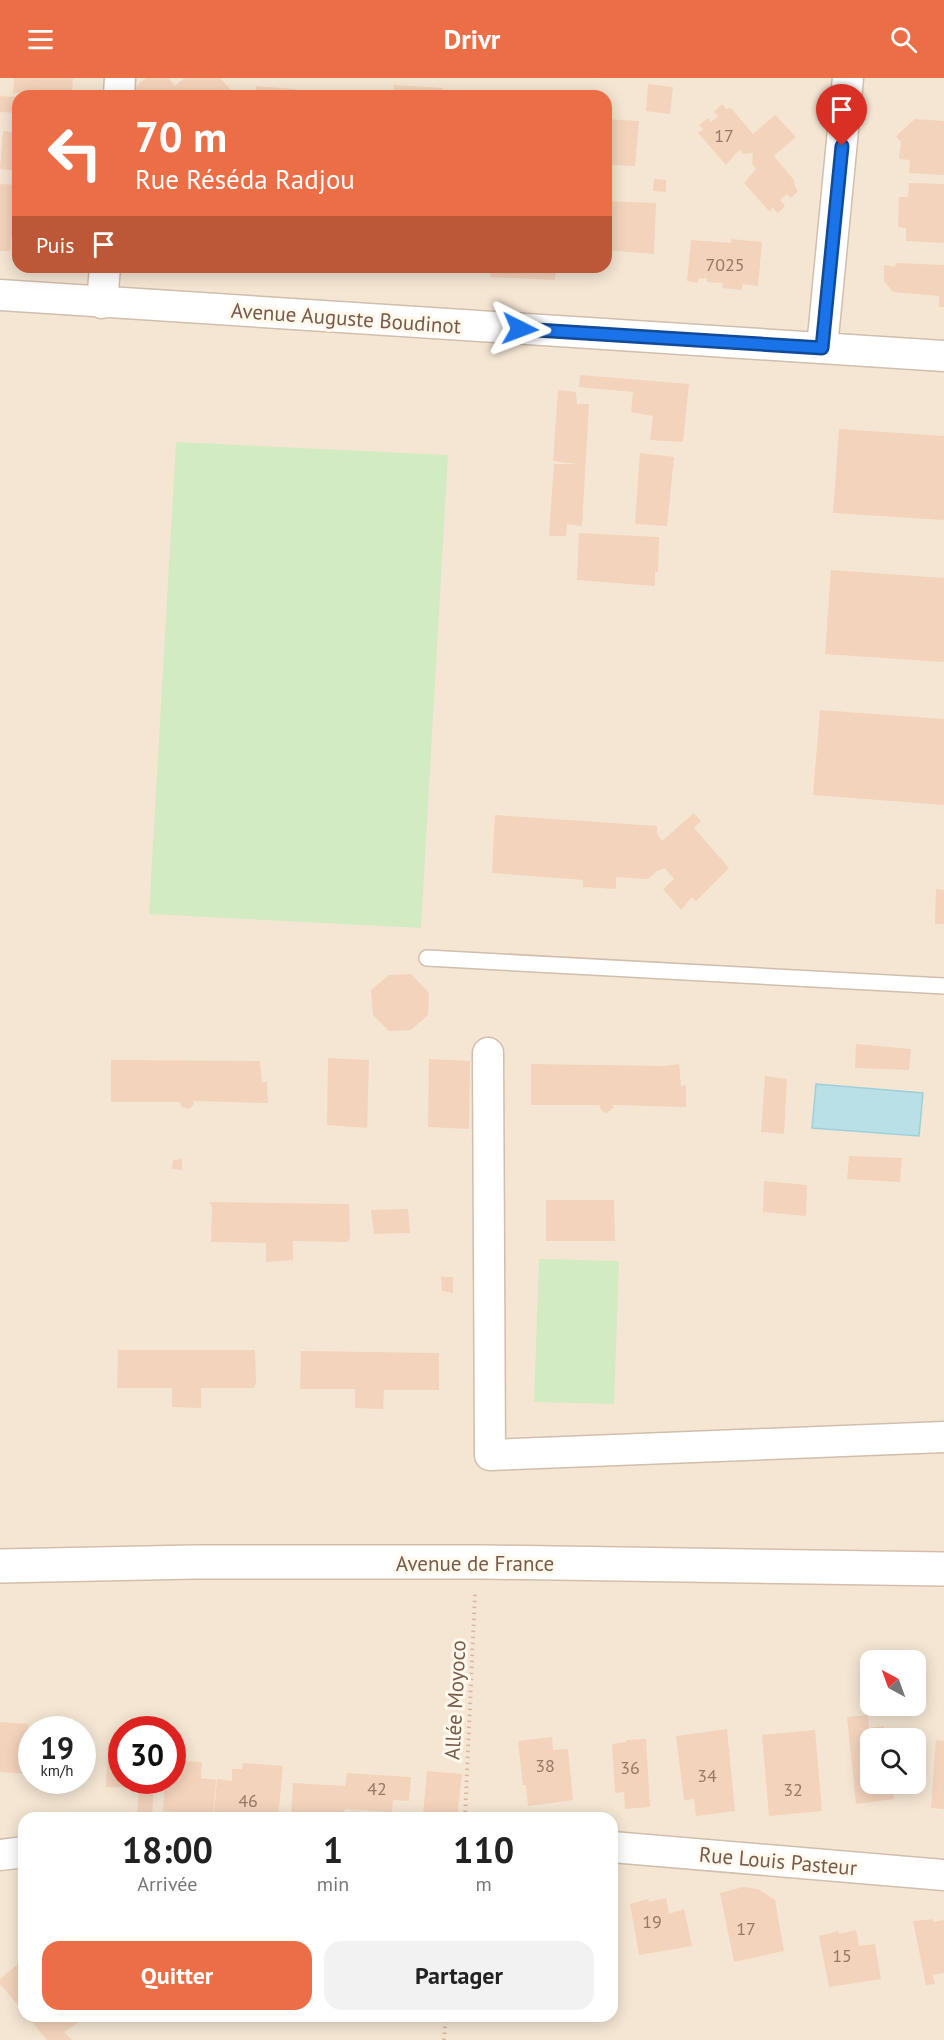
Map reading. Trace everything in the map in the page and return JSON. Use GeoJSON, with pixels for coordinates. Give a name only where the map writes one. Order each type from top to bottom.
{"type":"FeatureCollection","features":[{"type":"Feature","properties":{"kind":"main road","name":"Avenue de France"},"geometry":{"type":"LineString","coordinates":[[2,1565],[194,1562],[484,1562],[944,1569]]}},
{"type":"Feature","properties":{"kind":"street"},"geometry":{"type":"LineString","coordinates":[[822,348],[848,78]]}},
{"type":"Feature","properties":{"kind":"street"},"geometry":{"type":"LineString","coordinates":[[102,303],[104,273]]}},
{"type":"Feature","properties":{"kind":"street","name":"Avenue Auguste Boudinot"},"geometry":{"type":"LineString","coordinates":[[0,295],[944,356]]}},
{"type":"Feature","properties":{"kind":"street"},"geometry":{"type":"LineString","coordinates":[[488,1053],[489,1455],[944,1437]]}},
{"type":"Feature","properties":{"kind":"street","name":"Rue Louis Pasteur"},"geometry":{"type":"LineString","coordinates":[[618,1848],[944,1875]]}},
{"type":"Feature","properties":{"kind":"street"},"geometry":{"type":"LineString","coordinates":[[0,1855],[18,1853]]}},
{"type":"Feature","properties":{"kind":"lane"},"geometry":{"type":"LineString","coordinates":[[427,958],[944,986]]}},
{"type":"Feature","properties":{"kind":"path","name":"Allée Moyoco"},"geometry":{"type":"LineString","coordinates":[[465,1812],[476,1583]]}},
{"type":"Feature","properties":{"kind":"path"},"geometry":{"type":"LineString","coordinates":[[444,2040],[446,2022]]}},
{"type":"Feature","properties":{"kind":"shaded area"},"geometry":{"type":"Polygon","coordinates":[[[0,78],[944,78],[944,2040],[0,2040],[0,78]]]}},
{"type":"Feature","properties":{"kind":"green space"},"geometry":{"type":"Polygon","coordinates":[[[176,442],[448,455],[421,928],[149,914],[176,442]]]}},
{"type":"Feature","properties":{"kind":"green space"},"geometry":{"type":"Polygon","coordinates":[[[539,1259],[619,1261],[614,1404],[534,1402],[539,1259]]]}},
{"type":"Feature","properties":{"kind":"water"},"geometry":{"type":"Polygon","coordinates":[[[816,1084],[923,1093],[919,1136],[812,1128],[816,1084]]]}},
{"type":"Feature","properties":{"kind":"building"},"geometry":{"type":"Polygon","coordinates":[[[14,78],[73,78],[72,90],[13,90],[14,78]]]}},
{"type":"Feature","properties":{"kind":"building"},"geometry":{"type":"Polygon","coordinates":[[[146,78],[168,78],[175,86],[184,78],[220,78],[231,90],[133,90],[146,78]]]}},
{"type":"Feature","properties":{"kind":"building"},"geometry":{"type":"Polygon","coordinates":[[[648,84],[673,87],[670,114],[646,111],[648,84]]]}},
{"type":"Feature","properties":{"kind":"building"},"geometry":{"type":"Polygon","coordinates":[[[394,85],[443,88],[443,90],[394,90],[394,85]]]}},
{"type":"Feature","properties":{"kind":"building"},"geometry":{"type":"Polygon","coordinates":[[[256,86],[296,89],[296,90],[256,90],[256,86]]]}},
{"type":"Feature","properties":{"kind":"building"},"geometry":{"type":"Polygon","coordinates":[[[0,96],[12,97],[12,113],[0,112],[0,96]]]}},
{"type":"Feature","properties":{"kind":"building"},"geometry":{"type":"Polygon","coordinates":[[[722,104],[726,109],[731,108],[753,134],[775,115],[796,137],[774,156],[794,180],[798,191],[791,198],[787,194],[780,200],[785,206],[778,213],[772,207],[770,212],[744,183],[756,169],[752,164],[753,153],[743,154],[740,149],[726,165],[698,133],[703,129],[699,125],[708,118],[711,122],[718,116],[714,112],[722,104]]]}},
{"type":"Feature","properties":{"kind":"building"},"geometry":{"type":"Polygon","coordinates":[[[612,119],[639,121],[635,166],[612,165],[612,119]]]}},
{"type":"Feature","properties":{"kind":"building"},"geometry":{"type":"Polygon","coordinates":[[[915,119],[944,121],[944,175],[909,173],[910,160],[899,159],[901,142],[896,136],[915,119]]]}},
{"type":"Feature","properties":{"kind":"building"},"geometry":{"type":"Polygon","coordinates":[[[3,131],[12,132],[12,170],[0,169],[3,131]]]}},
{"type":"Feature","properties":{"kind":"building"},"geometry":{"type":"Polygon","coordinates":[[[654,179],[666,180],[666,192],[653,191],[654,179]]]}},
{"type":"Feature","properties":{"kind":"building"},"geometry":{"type":"Polygon","coordinates":[[[909,183],[944,184],[944,243],[906,241],[906,228],[898,227],[899,197],[908,197],[909,183]]]}},
{"type":"Feature","properties":{"kind":"building"},"geometry":{"type":"Polygon","coordinates":[[[0,184],[12,185],[10,251],[0,251],[0,184]]]}},
{"type":"Feature","properties":{"kind":"building"},"geometry":{"type":"Polygon","coordinates":[[[612,201],[656,203],[654,254],[612,250],[612,201]]]}},
{"type":"Feature","properties":{"kind":"building"},"geometry":{"type":"Polygon","coordinates":[[[731,239],[762,242],[758,286],[743,284],[741,290],[722,288],[723,283],[707,282],[707,278],[698,279],[698,283],[687,281],[691,240],[731,243],[731,239]]]}},
{"type":"Feature","properties":{"kind":"building"},"geometry":{"type":"Polygon","coordinates":[[[896,263],[944,265],[944,307],[939,307],[939,296],[893,292],[884,281],[884,265],[895,267],[896,263]]]}},
{"type":"Feature","properties":{"kind":"building"},"geometry":{"type":"Polygon","coordinates":[[[491,273],[556,273],[555,280],[490,277],[491,273]]]}},
{"type":"Feature","properties":{"kind":"building"},"geometry":{"type":"Polygon","coordinates":[[[580,375],[689,384],[683,442],[650,440],[653,416],[631,412],[633,392],[579,387],[580,375]]]}},
{"type":"Feature","properties":{"kind":"building"},"geometry":{"type":"Polygon","coordinates":[[[558,390],[576,392],[577,404],[589,404],[582,526],[567,524],[566,536],[549,536],[554,464],[577,464],[553,461],[558,390]]]}},
{"type":"Feature","properties":{"kind":"building"},"geometry":{"type":"Polygon","coordinates":[[[839,429],[944,436],[944,520],[833,513],[839,429]]]}},
{"type":"Feature","properties":{"kind":"building"},"geometry":{"type":"Polygon","coordinates":[[[640,453],[674,457],[667,526],[635,524],[640,453]]]}},
{"type":"Feature","properties":{"kind":"building"},"geometry":{"type":"Polygon","coordinates":[[[579,533],[659,537],[658,572],[655,571],[655,586],[577,580],[579,533]]]}},
{"type":"Feature","properties":{"kind":"building"},"geometry":{"type":"Polygon","coordinates":[[[831,570],[944,578],[944,662],[825,654],[831,570]]]}},
{"type":"Feature","properties":{"kind":"building"},"geometry":{"type":"Polygon","coordinates":[[[820,710],[944,719],[944,805],[813,795],[820,710]]]}},
{"type":"Feature","properties":{"kind":"building"},"geometry":{"type":"Polygon","coordinates":[[[694,813],[701,821],[694,828],[729,868],[696,901],[692,897],[681,910],[663,889],[674,879],[665,868],[657,871],[648,879],[616,877],[616,889],[583,887],[583,880],[492,873],[495,815],[657,826],[657,834],[662,841],[694,813]]]}},
{"type":"Feature","properties":{"kind":"building"},"geometry":{"type":"Polygon","coordinates":[[[936,889],[944,890],[944,924],[935,924],[936,889]]]}},
{"type":"Feature","properties":{"kind":"building"},"geometry":{"type":"Polygon","coordinates":[[[411,974],[429,993],[428,1015],[411,1030],[389,1031],[373,1015],[371,990],[389,975],[411,974]]]}},
{"type":"Feature","properties":{"kind":"building"},"geometry":{"type":"Polygon","coordinates":[[[856,1044],[911,1049],[909,1070],[855,1068],[856,1044]]]}},
{"type":"Feature","properties":{"kind":"building"},"geometry":{"type":"Polygon","coordinates":[[[328,1058],[369,1060],[367,1128],[327,1125],[328,1058]]]}},
{"type":"Feature","properties":{"kind":"building"},"geometry":{"type":"Polygon","coordinates":[[[429,1059],[470,1061],[469,1129],[428,1127],[429,1059]]]}},
{"type":"Feature","properties":{"kind":"building"},"geometry":{"type":"Polygon","coordinates":[[[111,1060],[260,1061],[262,1082],[267,1082],[268,1103],[193,1101],[194,1104],[189,1109],[182,1107],[179,1102],[111,1102],[111,1060]]]}},
{"type":"Feature","properties":{"kind":"building"},"geometry":{"type":"Polygon","coordinates":[[[531,1064],[665,1066],[679,1064],[681,1086],[686,1085],[686,1107],[612,1105],[614,1107],[607,1113],[602,1111],[599,1105],[531,1105],[531,1064]]]}},
{"type":"Feature","properties":{"kind":"building"},"geometry":{"type":"Polygon","coordinates":[[[765,1076],[787,1079],[784,1134],[761,1132],[765,1076]]]}},
{"type":"Feature","properties":{"kind":"building"},"geometry":{"type":"Polygon","coordinates":[[[849,1156],[902,1158],[900,1182],[847,1179],[849,1156]]]}},
{"type":"Feature","properties":{"kind":"building"},"geometry":{"type":"Polygon","coordinates":[[[182,1159],[182,1170],[172,1169],[173,1160],[182,1159]]]}},
{"type":"Feature","properties":{"kind":"building"},"geometry":{"type":"Polygon","coordinates":[[[764,1181],[807,1185],[806,1216],[763,1212],[764,1181]]]}},
{"type":"Feature","properties":{"kind":"building"},"geometry":{"type":"Polygon","coordinates":[[[546,1200],[614,1200],[615,1241],[546,1241],[546,1200]]]}},
{"type":"Feature","properties":{"kind":"building"},"geometry":{"type":"Polygon","coordinates":[[[210,1202],[349,1204],[350,1237],[348,1242],[293,1241],[293,1260],[266,1262],[266,1243],[211,1242],[212,1208],[210,1202]]]}},
{"type":"Feature","properties":{"kind":"building"},"geometry":{"type":"Polygon","coordinates":[[[408,1209],[410,1233],[374,1234],[371,1210],[408,1209]]]}},
{"type":"Feature","properties":{"kind":"building"},"geometry":{"type":"Polygon","coordinates":[[[441,1277],[453,1277],[453,1293],[442,1291],[441,1277]]]}},
{"type":"Feature","properties":{"kind":"building"},"geometry":{"type":"Polygon","coordinates":[[[118,1350],[255,1350],[256,1383],[254,1388],[201,1388],[201,1408],[172,1407],[172,1388],[117,1388],[118,1350]]]}},
{"type":"Feature","properties":{"kind":"building"},"geometry":{"type":"Polygon","coordinates":[[[301,1351],[439,1353],[439,1390],[384,1390],[383,1409],[355,1408],[355,1389],[300,1389],[301,1351]]]}},
{"type":"Feature","properties":{"kind":"building"},"geometry":{"type":"Polygon","coordinates":[[[868,1716],[869,1728],[860,1728],[860,1794],[893,1794],[894,1799],[856,1804],[847,1717],[868,1716]]]}},
{"type":"Feature","properties":{"kind":"building"},"geometry":{"type":"Polygon","coordinates":[[[0,1722],[18,1723],[18,1773],[0,1772],[0,1722]]]}},
{"type":"Feature","properties":{"kind":"building"},"geometry":{"type":"Polygon","coordinates":[[[727,1729],[735,1811],[696,1816],[694,1799],[684,1800],[676,1736],[727,1729]]]}},
{"type":"Feature","properties":{"kind":"building"},"geometry":{"type":"Polygon","coordinates":[[[815,1730],[822,1811],[769,1816],[762,1735],[815,1730]]]}},
{"type":"Feature","properties":{"kind":"building"},"geometry":{"type":"Polygon","coordinates":[[[552,1737],[553,1750],[568,1749],[573,1800],[528,1806],[518,1741],[552,1737]]]}},
{"type":"Feature","properties":{"kind":"building"},"geometry":{"type":"Polygon","coordinates":[[[646,1739],[650,1807],[625,1809],[624,1792],[615,1793],[612,1744],[626,1742],[626,1740],[646,1739]]]}},
{"type":"Feature","properties":{"kind":"building"},"geometry":{"type":"Polygon","coordinates":[[[936,1740],[944,1741],[944,1809],[931,1808],[936,1740]]]}},
{"type":"Feature","properties":{"kind":"building"},"geometry":{"type":"Polygon","coordinates":[[[108,1743],[108,1787],[106,1787],[108,1743]]]}},
{"type":"Feature","properties":{"kind":"building"},"geometry":{"type":"Polygon","coordinates":[[[186,1761],[202,1762],[201,1778],[216,1780],[213,1812],[163,1811],[164,1794],[186,1794],[186,1761]]]}},
{"type":"Feature","properties":{"kind":"building"},"geometry":{"type":"Polygon","coordinates":[[[243,1763],[283,1766],[279,1812],[214,1812],[217,1779],[232,1781],[232,1769],[242,1769],[243,1763]]]}},
{"type":"Feature","properties":{"kind":"building"},"geometry":{"type":"Polygon","coordinates":[[[427,1771],[462,1774],[458,1812],[423,1812],[427,1771]]]}},
{"type":"Feature","properties":{"kind":"building"},"geometry":{"type":"Polygon","coordinates":[[[347,1773],[411,1777],[409,1801],[393,1800],[392,1812],[345,1809],[344,1812],[291,1812],[293,1783],[345,1786],[347,1773]]]}},
{"type":"Feature","properties":{"kind":"building"},"geometry":{"type":"Polygon","coordinates":[[[139,1794],[153,1794],[152,1812],[137,1812],[139,1794]]]}},
{"type":"Feature","properties":{"kind":"building"},"geometry":{"type":"Polygon","coordinates":[[[743,1887],[758,1889],[775,1900],[784,1951],[734,1962],[720,1893],[743,1887]]]}},
{"type":"Feature","properties":{"kind":"building"},"geometry":{"type":"Polygon","coordinates":[[[666,1898],[669,1914],[684,1909],[692,1946],[639,1955],[630,1904],[648,1899],[649,1902],[666,1898]]]}},
{"type":"Feature","properties":{"kind":"building"},"geometry":{"type":"Polygon","coordinates":[[[933,1919],[933,1922],[944,1920],[944,1973],[932,1975],[935,1984],[926,1985],[913,1921],[933,1919]]]}},
{"type":"Feature","properties":{"kind":"building"},"geometry":{"type":"Polygon","coordinates":[[[856,1930],[859,1946],[875,1944],[881,1979],[829,1987],[819,1936],[838,1931],[839,1934],[856,1930]]]}},
{"type":"Feature","properties":{"kind":"building"},"geometry":{"type":"Polygon","coordinates":[[[18,1964],[18,2005],[0,1984],[0,1979],[18,1964]]]}},
{"type":"Feature","properties":{"kind":"building"},"geometry":{"type":"Polygon","coordinates":[[[32,2022],[79,2022],[64,2032],[72,2040],[47,2040],[32,2022]]]}},
{"type":"Feature","properties":{"kind":"route"},"geometry":{"type":"LineString","coordinates":[[520,329],[822,348],[842,146]]}}]}
